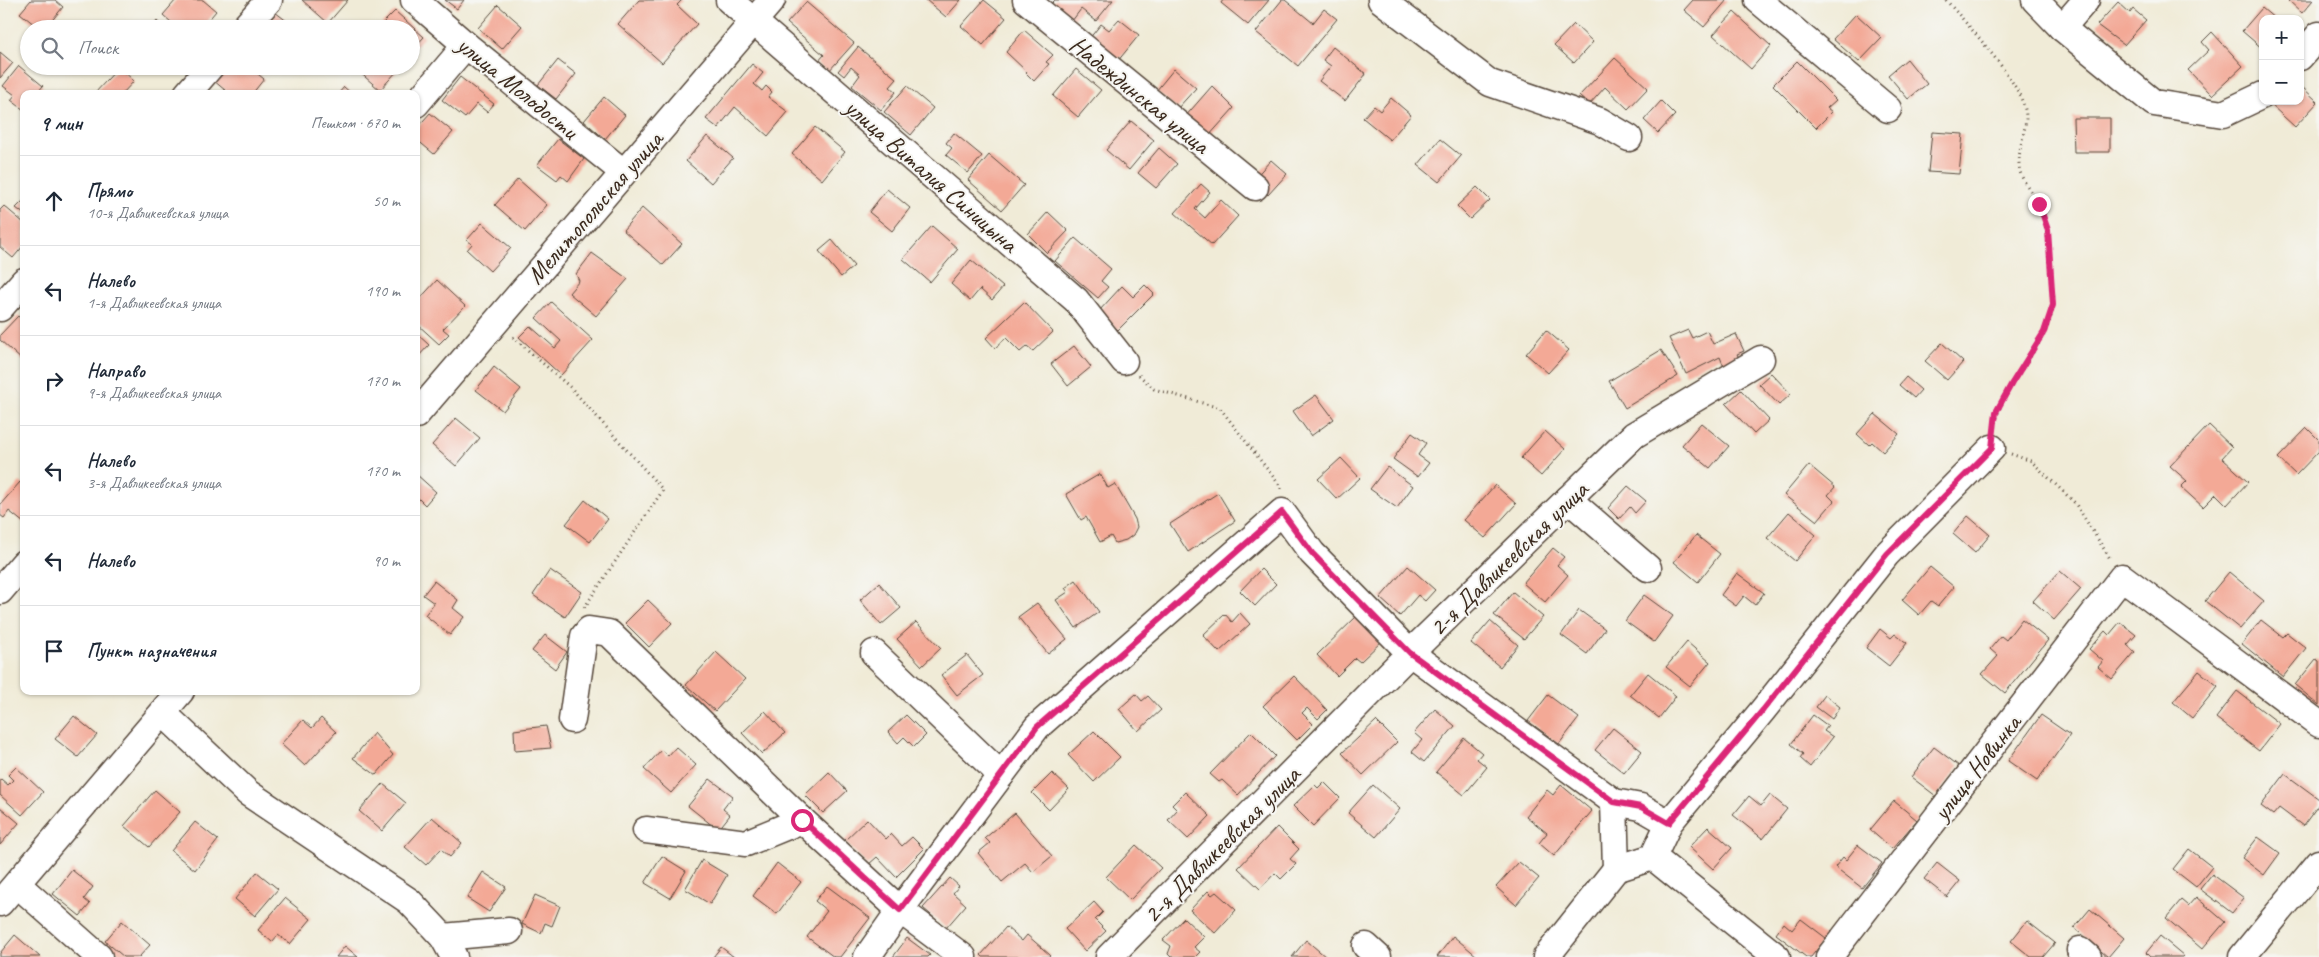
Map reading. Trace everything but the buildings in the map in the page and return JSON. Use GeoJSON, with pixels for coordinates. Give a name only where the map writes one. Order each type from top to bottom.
{"type":"FeatureCollection","features":[{"type":"Feature","properties":{"kind":"street"},"geometry":{"type":"LineString","coordinates":[[251,20],[268,0]]}},
{"type":"Feature","properties":{"kind":"street","name":"улица Молодости"},"geometry":{"type":"LineString","coordinates":[[414,0],[466,45],[624,172]]}},
{"type":"Feature","properties":{"kind":"street","name":"улица Виталия Синицына"},"geometry":{"type":"LineString","coordinates":[[729,0],[1076,300],[1124,361]]}},
{"type":"Feature","properties":{"kind":"street","name":"Мелитопольская улица"},"geometry":{"type":"LineString","coordinates":[[420,410],[772,0]]}},
{"type":"Feature","properties":{"kind":"street","name":"Надеждинская улица"},"geometry":{"type":"LineString","coordinates":[[1026,0],[1255,187]]}},
{"type":"Feature","properties":{"kind":"street"},"geometry":{"type":"LineString","coordinates":[[1381,0],[1490,83],[1600,121],[1629,138]]}},
{"type":"Feature","properties":{"kind":"street"},"geometry":{"type":"LineString","coordinates":[[1758,0],[1888,109]]}},
{"type":"Feature","properties":{"kind":"street"},"geometry":{"type":"LineString","coordinates":[[2035,0],[2062,28],[2154,103],[2223,114],[2259,98]]}},
{"type":"Feature","properties":{"kind":"street"},"geometry":{"type":"LineString","coordinates":[[2062,28],[2086,0]]}},
{"type":"Feature","properties":{"kind":"street"},"geometry":{"type":"LineString","coordinates":[[2304,52],[2319,35]]}},
{"type":"Feature","properties":{"kind":"street"},"geometry":{"type":"LineString","coordinates":[[420,99],[466,45]]}},
{"type":"Feature","properties":{"kind":"street"},"geometry":{"type":"LineString","coordinates":[[190,90],[203,75]]}},
{"type":"Feature","properties":{"kind":"street"},"geometry":{"type":"LineString","coordinates":[[0,308],[20,285]]}},
{"type":"Feature","properties":{"kind":"street","name":"2-я Давликеевская улица"},"geometry":{"type":"LineString","coordinates":[[1109,957],[1410,653],[1634,436],[1761,359]]}},
{"type":"Feature","properties":{"kind":"street"},"geometry":{"type":"LineString","coordinates":[[1546,957],[1616,869],[1653,857],[1669,823],[1763,710],[1887,554],[1992,448]]}},
{"type":"Feature","properties":{"kind":"street"},"geometry":{"type":"LineString","coordinates":[[1568,499],[1648,568]]}},
{"type":"Feature","properties":{"kind":"street"},"geometry":{"type":"LineString","coordinates":[[867,957],[1037,727],[1282,512],[1312,553],[1410,653],[1614,802],[1641,807],[1669,823]]}},
{"type":"Feature","properties":{"kind":"street"},"geometry":{"type":"LineString","coordinates":[[0,591],[20,568]]}},
{"type":"Feature","properties":{"kind":"street"},"geometry":{"type":"LineString","coordinates":[[2122,577],[2319,724]]}},
{"type":"Feature","properties":{"kind":"street","name":"улица Новинка"},"geometry":{"type":"LineString","coordinates":[[1830,957],[2122,577]]}},
{"type":"Feature","properties":{"kind":"street"},"geometry":{"type":"LineString","coordinates":[[572,720],[584,636],[599,632],[900,910],[963,957]]}},
{"type":"Feature","properties":{"kind":"street"},"geometry":{"type":"LineString","coordinates":[[874,653],[1001,775]]}},
{"type":"Feature","properties":{"kind":"street"},"geometry":{"type":"LineString","coordinates":[[0,903],[178,695]]}},
{"type":"Feature","properties":{"kind":"street"},"geometry":{"type":"LineString","coordinates":[[162,713],[248,793],[409,901],[449,947],[509,931]]}},
{"type":"Feature","properties":{"kind":"street"},"geometry":{"type":"LineString","coordinates":[[1614,802],[1616,869]]}},
{"type":"Feature","properties":{"kind":"street"},"geometry":{"type":"LineString","coordinates":[[646,830],[746,843],[802,820]]}},
{"type":"Feature","properties":{"kind":"street"},"geometry":{"type":"LineString","coordinates":[[1653,857],[1778,957]]}},
{"type":"Feature","properties":{"kind":"street"},"geometry":{"type":"LineString","coordinates":[[2242,957],[2319,863]]}},
{"type":"Feature","properties":{"kind":"street"},"geometry":{"type":"LineString","coordinates":[[17,884],[99,957]]}},
{"type":"Feature","properties":{"kind":"path"},"geometry":{"type":"LineString","coordinates":[[1946,0],[2001,67],[2021,97],[2026,118],[2021,137],[2020,171],[2039,204],[2048,230],[2053,305],[2044,332],[1996,412],[1992,448],[2031,461],[2075,503],[2122,577]]}},
{"type":"Feature","properties":{"kind":"path"},"geometry":{"type":"LineString","coordinates":[[495,322],[571,388],[663,490],[581,612],[599,632]]}},
{"type":"Feature","properties":{"kind":"path"},"geometry":{"type":"LineString","coordinates":[[1154,389],[1220,408],[1281,487],[1282,512]]}},
{"type":"Feature","properties":{"kind":"route"},"geometry":{"type":"LineString","coordinates":[[802,820],[900,910],[1037,727],[1282,512],[1312,553],[1410,653],[1614,802],[1641,807],[1669,823],[1763,710],[1887,554],[1992,448],[1996,412],[2044,332],[2053,305],[2048,230],[2039,204]]}}]}
